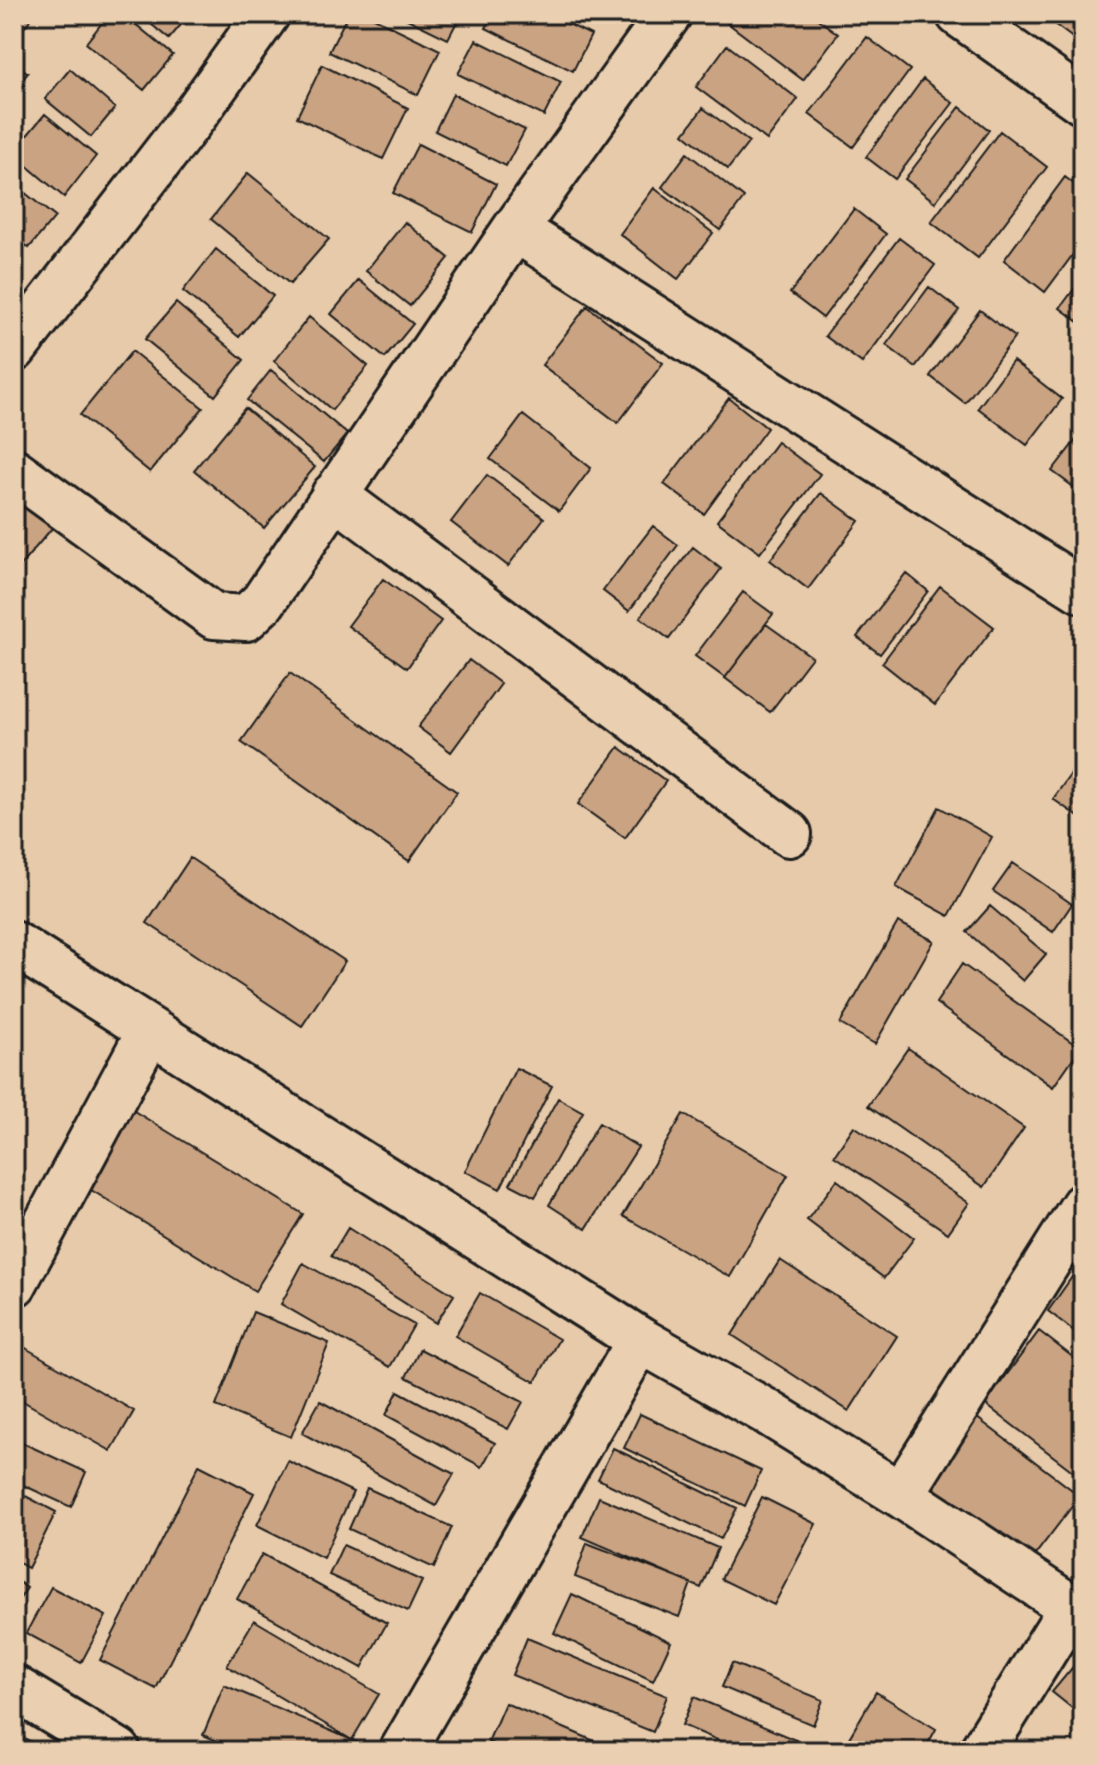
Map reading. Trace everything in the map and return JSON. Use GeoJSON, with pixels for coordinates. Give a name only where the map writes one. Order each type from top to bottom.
{"type":"FeatureCollection","features":[{"type":"Feature","properties":{"kind":"street"},"geometry":{"type":"LineString","coordinates":[[14,349],[194,116],[267,14]]}},
{"type":"Feature","properties":{"kind":"street"},"geometry":{"type":"LineString","coordinates":[[14,471],[214,616],[246,618],[263,602],[515,229],[669,14]]}},
{"type":"Feature","properties":{"kind":"street"},"geometry":{"type":"LineString","coordinates":[[959,14],[1083,102]]}},
{"type":"Feature","properties":{"kind":"street"},"geometry":{"type":"LineString","coordinates":[[515,229],[1081,590]]}},
{"type":"Feature","properties":{"kind":"street"},"geometry":{"type":"LineString","coordinates":[[334,495],[789,834]]}},
{"type":"Feature","properties":{"kind":"street"},"geometry":{"type":"LineString","coordinates":[[14,944],[640,1340],[767,1412],[901,1495],[1077,1612],[982,1751]]}},
{"type":"Feature","properties":{"kind":"street"},"geometry":{"type":"LineString","coordinates":[[14,1284],[150,1030]]}},
{"type":"Feature","properties":{"kind":"street"},"geometry":{"type":"LineString","coordinates":[[901,1495],[1083,1206]]}},
{"type":"Feature","properties":{"kind":"street"},"geometry":{"type":"LineString","coordinates":[[402,1751],[640,1340]]}},
{"type":"Feature","properties":{"kind":"street"},"geometry":{"type":"LineString","coordinates":[[14,1688],[118,1751]]}},
{"type":"Feature","properties":{"kind":"building"},"geometry":{"type":"Polygon","coordinates":[[[14,14],[35,14],[21,31],[14,25],[14,14]]]}},
{"type":"Feature","properties":{"kind":"building"},"geometry":{"type":"Polygon","coordinates":[[[109,14],[123,14],[173,55],[144,90],[86,43],[109,14]]]}},
{"type":"Feature","properties":{"kind":"building"},"geometry":{"type":"Polygon","coordinates":[[[139,14],[190,14],[169,39],[139,14]]]}},
{"type":"Feature","properties":{"kind":"building"},"geometry":{"type":"Polygon","coordinates":[[[348,14],[366,14],[440,50],[418,95],[329,52],[348,14]]]}},
{"type":"Feature","properties":{"kind":"building"},"geometry":{"type":"Polygon","coordinates":[[[397,14],[461,14],[448,39],[397,14]]]}},
{"type":"Feature","properties":{"kind":"building"},"geometry":{"type":"Polygon","coordinates":[[[493,14],[548,14],[591,35],[573,71],[486,28],[493,14]]]}},
{"type":"Feature","properties":{"kind":"building"},"geometry":{"type":"Polygon","coordinates":[[[730,14],[811,14],[838,34],[803,80],[725,21],[730,14]]]}},
{"type":"Feature","properties":{"kind":"building"},"geometry":{"type":"Polygon","coordinates":[[[1041,14],[1083,14],[1082,45],[1041,14]]]}},
{"type":"Feature","properties":{"kind":"building"},"geometry":{"type":"Polygon","coordinates":[[[867,37],[910,70],[853,147],[809,114],[867,37]]]}},
{"type":"Feature","properties":{"kind":"building"},"geometry":{"type":"Polygon","coordinates":[[[476,40],[561,82],[544,116],[458,74],[476,40]]]}},
{"type":"Feature","properties":{"kind":"building"},"geometry":{"type":"Polygon","coordinates":[[[727,45],[798,99],[767,140],[696,87],[727,45]]]}},
{"type":"Feature","properties":{"kind":"building"},"geometry":{"type":"Polygon","coordinates":[[[14,62],[28,73],[14,90],[14,62]]]}},
{"type":"Feature","properties":{"kind":"building"},"geometry":{"type":"Polygon","coordinates":[[[322,65],[408,108],[383,159],[297,117],[322,65]]]}},
{"type":"Feature","properties":{"kind":"building"},"geometry":{"type":"Polygon","coordinates":[[[70,69],[115,108],[91,137],[45,99],[70,69]]]}},
{"type":"Feature","properties":{"kind":"building"},"geometry":{"type":"Polygon","coordinates":[[[923,79],[953,103],[895,179],[866,157],[923,79]]]}},
{"type":"Feature","properties":{"kind":"building"},"geometry":{"type":"Polygon","coordinates":[[[453,94],[525,130],[506,166],[435,131],[453,94]]]}},
{"type":"Feature","properties":{"kind":"building"},"geometry":{"type":"Polygon","coordinates":[[[960,107],[989,130],[935,202],[905,179],[960,107]]]}},
{"type":"Feature","properties":{"kind":"building"},"geometry":{"type":"Polygon","coordinates":[[[703,108],[749,142],[728,169],[684,134],[703,108]]]}},
{"type":"Feature","properties":{"kind":"building"},"geometry":{"type":"Polygon","coordinates":[[[45,114],[96,156],[64,197],[14,155],[14,151],[45,114]]]}},
{"type":"Feature","properties":{"kind":"building"},"geometry":{"type":"Polygon","coordinates":[[[1000,131],[1047,167],[978,258],[931,222],[1000,131]]]}},
{"type":"Feature","properties":{"kind":"building"},"geometry":{"type":"Polygon","coordinates":[[[418,144],[496,184],[472,232],[393,193],[418,144]]]}},
{"type":"Feature","properties":{"kind":"building"},"geometry":{"type":"Polygon","coordinates":[[[687,153],[744,198],[720,230],[662,187],[687,153]]]}},
{"type":"Feature","properties":{"kind":"building"},"geometry":{"type":"Polygon","coordinates":[[[248,173],[329,239],[290,284],[211,219],[248,173]]]}},
{"type":"Feature","properties":{"kind":"building"},"geometry":{"type":"Polygon","coordinates":[[[1065,177],[1083,191],[1083,241],[1045,292],[1004,260],[1065,177]]]}},
{"type":"Feature","properties":{"kind":"building"},"geometry":{"type":"Polygon","coordinates":[[[14,184],[55,217],[29,248],[14,236],[14,184]]]}},
{"type":"Feature","properties":{"kind":"building"},"geometry":{"type":"Polygon","coordinates":[[[654,188],[713,233],[678,279],[620,234],[654,188]]]}},
{"type":"Feature","properties":{"kind":"building"},"geometry":{"type":"Polygon","coordinates":[[[854,209],[886,234],[823,318],[790,293],[854,209]]]}},
{"type":"Feature","properties":{"kind":"building"},"geometry":{"type":"Polygon","coordinates":[[[405,222],[449,258],[410,306],[366,271],[405,222]]]}},
{"type":"Feature","properties":{"kind":"building"},"geometry":{"type":"Polygon","coordinates":[[[899,238],[935,265],[862,363],[825,336],[899,238]]]}},
{"type":"Feature","properties":{"kind":"building"},"geometry":{"type":"Polygon","coordinates":[[[216,249],[273,296],[239,337],[183,291],[216,249]]]}},
{"type":"Feature","properties":{"kind":"building"},"geometry":{"type":"Polygon","coordinates":[[[1083,277],[1083,325],[1060,308],[1083,277]]]}},
{"type":"Feature","properties":{"kind":"building"},"geometry":{"type":"Polygon","coordinates":[[[359,280],[413,324],[385,358],[331,314],[359,280]]]}},
{"type":"Feature","properties":{"kind":"building"},"geometry":{"type":"Polygon","coordinates":[[[929,287],[959,310],[915,367],[886,345],[929,287]]]}},
{"type":"Feature","properties":{"kind":"building"},"geometry":{"type":"Polygon","coordinates":[[[176,303],[244,360],[215,396],[145,339],[176,303]]]}},
{"type":"Feature","properties":{"kind":"building"},"geometry":{"type":"Polygon","coordinates":[[[587,306],[663,363],[618,423],[542,365],[587,306]]]}},
{"type":"Feature","properties":{"kind":"building"},"geometry":{"type":"Polygon","coordinates":[[[980,310],[1015,337],[965,403],[930,376],[980,310]]]}},
{"type":"Feature","properties":{"kind":"building"},"geometry":{"type":"Polygon","coordinates":[[[309,317],[368,366],[332,410],[274,361],[309,317]]]}},
{"type":"Feature","properties":{"kind":"building"},"geometry":{"type":"Polygon","coordinates":[[[132,351],[203,408],[150,472],[80,415],[132,351]]]}},
{"type":"Feature","properties":{"kind":"building"},"geometry":{"type":"Polygon","coordinates":[[[1013,361],[1062,399],[1027,445],[978,408],[1013,361]]]}},
{"type":"Feature","properties":{"kind":"building"},"geometry":{"type":"Polygon","coordinates":[[[271,370],[347,434],[324,462],[247,400],[271,370]]]}},
{"type":"Feature","properties":{"kind":"building"},"geometry":{"type":"Polygon","coordinates":[[[729,398],[767,428],[704,514],[664,484],[729,398]]]}},
{"type":"Feature","properties":{"kind":"building"},"geometry":{"type":"Polygon","coordinates":[[[245,408],[315,467],[264,528],[194,470],[245,408]]]}},
{"type":"Feature","properties":{"kind":"building"},"geometry":{"type":"Polygon","coordinates":[[[523,415],[591,468],[559,511],[490,459],[523,415]]]}},
{"type":"Feature","properties":{"kind":"building"},"geometry":{"type":"Polygon","coordinates":[[[1083,431],[1083,494],[1052,471],[1083,431]]]}},
{"type":"Feature","properties":{"kind":"building"},"geometry":{"type":"Polygon","coordinates":[[[777,442],[820,474],[760,553],[717,521],[777,442]]]}},
{"type":"Feature","properties":{"kind":"building"},"geometry":{"type":"Polygon","coordinates":[[[487,475],[544,518],[508,566],[451,522],[487,475]]]}},
{"type":"Feature","properties":{"kind":"building"},"geometry":{"type":"Polygon","coordinates":[[[14,493],[53,527],[14,573],[14,493]]]}},
{"type":"Feature","properties":{"kind":"building"},"geometry":{"type":"Polygon","coordinates":[[[821,493],[859,521],[808,589],[770,560],[821,493]]]}},
{"type":"Feature","properties":{"kind":"building"},"geometry":{"type":"Polygon","coordinates":[[[653,526],[678,545],[629,611],[603,591],[653,526]]]}},
{"type":"Feature","properties":{"kind":"building"},"geometry":{"type":"Polygon","coordinates":[[[693,547],[721,569],[669,639],[640,617],[693,547]]]}},
{"type":"Feature","properties":{"kind":"building"},"geometry":{"type":"Polygon","coordinates":[[[906,573],[928,591],[880,654],[857,637],[906,573]]]}},
{"type":"Feature","properties":{"kind":"building"},"geometry":{"type":"Polygon","coordinates":[[[383,579],[441,621],[407,668],[348,626],[383,579]]]}},
{"type":"Feature","properties":{"kind":"building"},"geometry":{"type":"Polygon","coordinates":[[[940,586],[994,627],[935,705],[882,663],[940,586]]]}},
{"type":"Feature","properties":{"kind":"building"},"geometry":{"type":"Polygon","coordinates":[[[743,592],[773,614],[725,678],[695,656],[743,592]]]}},
{"type":"Feature","properties":{"kind":"building"},"geometry":{"type":"Polygon","coordinates":[[[766,624],[812,657],[770,712],[725,678],[766,624]]]}},
{"type":"Feature","properties":{"kind":"building"},"geometry":{"type":"Polygon","coordinates":[[[469,660],[501,684],[451,752],[418,727],[469,660]]]}},
{"type":"Feature","properties":{"kind":"building"},"geometry":{"type":"Polygon","coordinates":[[[290,673],[457,792],[409,861],[241,742],[290,673]]]}},
{"type":"Feature","properties":{"kind":"building"},"geometry":{"type":"Polygon","coordinates":[[[619,747],[666,781],[625,838],[578,804],[619,747]]]}},
{"type":"Feature","properties":{"kind":"building"},"geometry":{"type":"Polygon","coordinates":[[[1083,759],[1083,820],[1053,799],[1083,759]]]}},
{"type":"Feature","properties":{"kind":"building"},"geometry":{"type":"Polygon","coordinates":[[[939,807],[992,837],[949,916],[896,887],[939,807]]]}},
{"type":"Feature","properties":{"kind":"building"},"geometry":{"type":"Polygon","coordinates":[[[190,858],[345,961],[302,1026],[147,923],[190,858]]]}},
{"type":"Feature","properties":{"kind":"building"},"geometry":{"type":"Polygon","coordinates":[[[1013,863],[1072,904],[1053,932],[993,891],[1013,863]]]}},
{"type":"Feature","properties":{"kind":"building"},"geometry":{"type":"Polygon","coordinates":[[[990,906],[1046,954],[1023,981],[967,932],[990,906]]]}},
{"type":"Feature","properties":{"kind":"building"},"geometry":{"type":"Polygon","coordinates":[[[898,922],[934,941],[875,1044],[840,1024],[898,922]]]}},
{"type":"Feature","properties":{"kind":"building"},"geometry":{"type":"Polygon","coordinates":[[[962,964],[1080,1048],[1053,1087],[936,1003],[962,964]]]}},
{"type":"Feature","properties":{"kind":"building"},"geometry":{"type":"Polygon","coordinates":[[[908,1048],[1024,1128],[984,1187],[868,1106],[908,1048]]]}},
{"type":"Feature","properties":{"kind":"building"},"geometry":{"type":"Polygon","coordinates":[[[516,1068],[552,1086],[500,1189],[465,1171],[516,1068]]]}},
{"type":"Feature","properties":{"kind":"building"},"geometry":{"type":"Polygon","coordinates":[[[558,1098],[583,1112],[535,1197],[510,1184],[558,1098]]]}},
{"type":"Feature","properties":{"kind":"building"},"geometry":{"type":"Polygon","coordinates":[[[129,1108],[303,1214],[255,1291],[83,1185],[129,1108]]]}},
{"type":"Feature","properties":{"kind":"building"},"geometry":{"type":"Polygon","coordinates":[[[683,1114],[788,1175],[730,1277],[623,1216],[683,1114]]]}},
{"type":"Feature","properties":{"kind":"building"},"geometry":{"type":"Polygon","coordinates":[[[599,1123],[638,1147],[586,1229],[549,1205],[599,1123]]]}},
{"type":"Feature","properties":{"kind":"building"},"geometry":{"type":"Polygon","coordinates":[[[854,1126],[969,1203],[948,1233],[834,1156],[854,1126]]]}},
{"type":"Feature","properties":{"kind":"building"},"geometry":{"type":"Polygon","coordinates":[[[837,1180],[914,1238],[884,1278],[807,1220],[837,1180]]]}},
{"type":"Feature","properties":{"kind":"building"},"geometry":{"type":"Polygon","coordinates":[[[348,1228],[454,1295],[436,1323],[331,1256],[348,1228]]]}},
{"type":"Feature","properties":{"kind":"building"},"geometry":{"type":"Polygon","coordinates":[[[780,1260],[897,1336],[849,1411],[732,1335],[780,1260]]]}},
{"type":"Feature","properties":{"kind":"building"},"geometry":{"type":"Polygon","coordinates":[[[303,1263],[414,1325],[390,1367],[281,1304],[303,1263]]]}},
{"type":"Feature","properties":{"kind":"building"},"geometry":{"type":"Polygon","coordinates":[[[1079,1267],[1083,1270],[1083,1338],[1048,1311],[1079,1267]]]}},
{"type":"Feature","properties":{"kind":"building"},"geometry":{"type":"Polygon","coordinates":[[[480,1293],[559,1339],[535,1382],[455,1336],[480,1293]]]}},
{"type":"Feature","properties":{"kind":"building"},"geometry":{"type":"Polygon","coordinates":[[[253,1312],[329,1343],[291,1437],[216,1406],[253,1312]]]}},
{"type":"Feature","properties":{"kind":"building"},"geometry":{"type":"Polygon","coordinates":[[[1039,1331],[1083,1365],[1083,1479],[985,1404],[1039,1331]]]}},
{"type":"Feature","properties":{"kind":"building"},"geometry":{"type":"Polygon","coordinates":[[[17,1343],[134,1411],[111,1451],[14,1396],[14,1348],[17,1343]]]}},
{"type":"Feature","properties":{"kind":"building"},"geometry":{"type":"Polygon","coordinates":[[[420,1349],[523,1402],[508,1429],[406,1377],[420,1349]]]}},
{"type":"Feature","properties":{"kind":"building"},"geometry":{"type":"Polygon","coordinates":[[[398,1391],[495,1443],[482,1467],[386,1415],[398,1391]]]}},
{"type":"Feature","properties":{"kind":"building"},"geometry":{"type":"Polygon","coordinates":[[[320,1401],[454,1474],[436,1506],[302,1433],[320,1401]]]}},
{"type":"Feature","properties":{"kind":"building"},"geometry":{"type":"Polygon","coordinates":[[[968,1411],[1080,1496],[1025,1568],[913,1484],[968,1411]]]}},
{"type":"Feature","properties":{"kind":"building"},"geometry":{"type":"Polygon","coordinates":[[[640,1414],[761,1471],[745,1506],[624,1448],[640,1414]]]}},
{"type":"Feature","properties":{"kind":"building"},"geometry":{"type":"Polygon","coordinates":[[[14,1439],[86,1472],[71,1507],[14,1481],[14,1439]]]}},
{"type":"Feature","properties":{"kind":"building"},"geometry":{"type":"Polygon","coordinates":[[[613,1448],[737,1508],[721,1539],[598,1479],[613,1448]]]}},
{"type":"Feature","properties":{"kind":"building"},"geometry":{"type":"Polygon","coordinates":[[[288,1461],[353,1492],[323,1558],[257,1525],[288,1461]]]}},
{"type":"Feature","properties":{"kind":"building"},"geometry":{"type":"Polygon","coordinates":[[[199,1465],[254,1493],[156,1689],[100,1660],[199,1465]]]}},
{"type":"Feature","properties":{"kind":"building"},"geometry":{"type":"Polygon","coordinates":[[[367,1488],[452,1527],[434,1568],[349,1529],[367,1488]]]}},
{"type":"Feature","properties":{"kind":"building"},"geometry":{"type":"Polygon","coordinates":[[[14,1490],[56,1512],[28,1568],[14,1560],[14,1490]]]}},
{"type":"Feature","properties":{"kind":"building"},"geometry":{"type":"Polygon","coordinates":[[[599,1497],[718,1548],[701,1588],[582,1537],[599,1497]]]}},
{"type":"Feature","properties":{"kind":"building"},"geometry":{"type":"Polygon","coordinates":[[[762,1497],[816,1524],[774,1605],[721,1579],[762,1497]]]}},
{"type":"Feature","properties":{"kind":"building"},"geometry":{"type":"Polygon","coordinates":[[[587,1543],[691,1583],[679,1617],[575,1577],[587,1543]]]}},
{"type":"Feature","properties":{"kind":"building"},"geometry":{"type":"Polygon","coordinates":[[[343,1545],[422,1581],[408,1611],[329,1575],[343,1545]]]}},
{"type":"Feature","properties":{"kind":"building"},"geometry":{"type":"Polygon","coordinates":[[[262,1554],[387,1623],[362,1668],[237,1599],[262,1554]]]}},
{"type":"Feature","properties":{"kind":"building"},"geometry":{"type":"Polygon","coordinates":[[[14,1578],[27,1588],[14,1607],[14,1578]]]}},
{"type":"Feature","properties":{"kind":"building"},"geometry":{"type":"Polygon","coordinates":[[[51,1587],[106,1616],[81,1663],[26,1633],[51,1587]]]}},
{"type":"Feature","properties":{"kind":"building"},"geometry":{"type":"Polygon","coordinates":[[[572,1594],[671,1642],[653,1681],[554,1633],[572,1594]]]}},
{"type":"Feature","properties":{"kind":"building"},"geometry":{"type":"Polygon","coordinates":[[[254,1620],[379,1694],[352,1740],[227,1666],[254,1620]]]}},
{"type":"Feature","properties":{"kind":"building"},"geometry":{"type":"Polygon","coordinates":[[[527,1638],[667,1696],[653,1732],[512,1675],[527,1638]]]}},
{"type":"Feature","properties":{"kind":"building"},"geometry":{"type":"Polygon","coordinates":[[[1077,1662],[1083,1667],[1083,1717],[1052,1692],[1077,1662]]]}},
{"type":"Feature","properties":{"kind":"building"},"geometry":{"type":"Polygon","coordinates":[[[732,1663],[823,1700],[813,1725],[722,1687],[732,1663]]]}},
{"type":"Feature","properties":{"kind":"building"},"geometry":{"type":"Polygon","coordinates":[[[224,1685],[364,1745],[361,1751],[241,1751],[203,1735],[224,1685]]]}},
{"type":"Feature","properties":{"kind":"building"},"geometry":{"type":"Polygon","coordinates":[[[876,1692],[936,1729],[924,1751],[872,1751],[849,1738],[876,1692]]]}},
{"type":"Feature","properties":{"kind":"building"},"geometry":{"type":"Polygon","coordinates":[[[694,1697],[805,1744],[802,1751],[743,1751],[682,1725],[694,1697]]]}},
{"type":"Feature","properties":{"kind":"building"},"geometry":{"type":"Polygon","coordinates":[[[505,1703],[618,1751],[510,1751],[488,1742],[505,1703]]]}},
{"type":"Feature","properties":{"kind":"building"},"geometry":{"type":"Polygon","coordinates":[[[14,1732],[47,1751],[14,1751],[14,1732]]]}}]}
